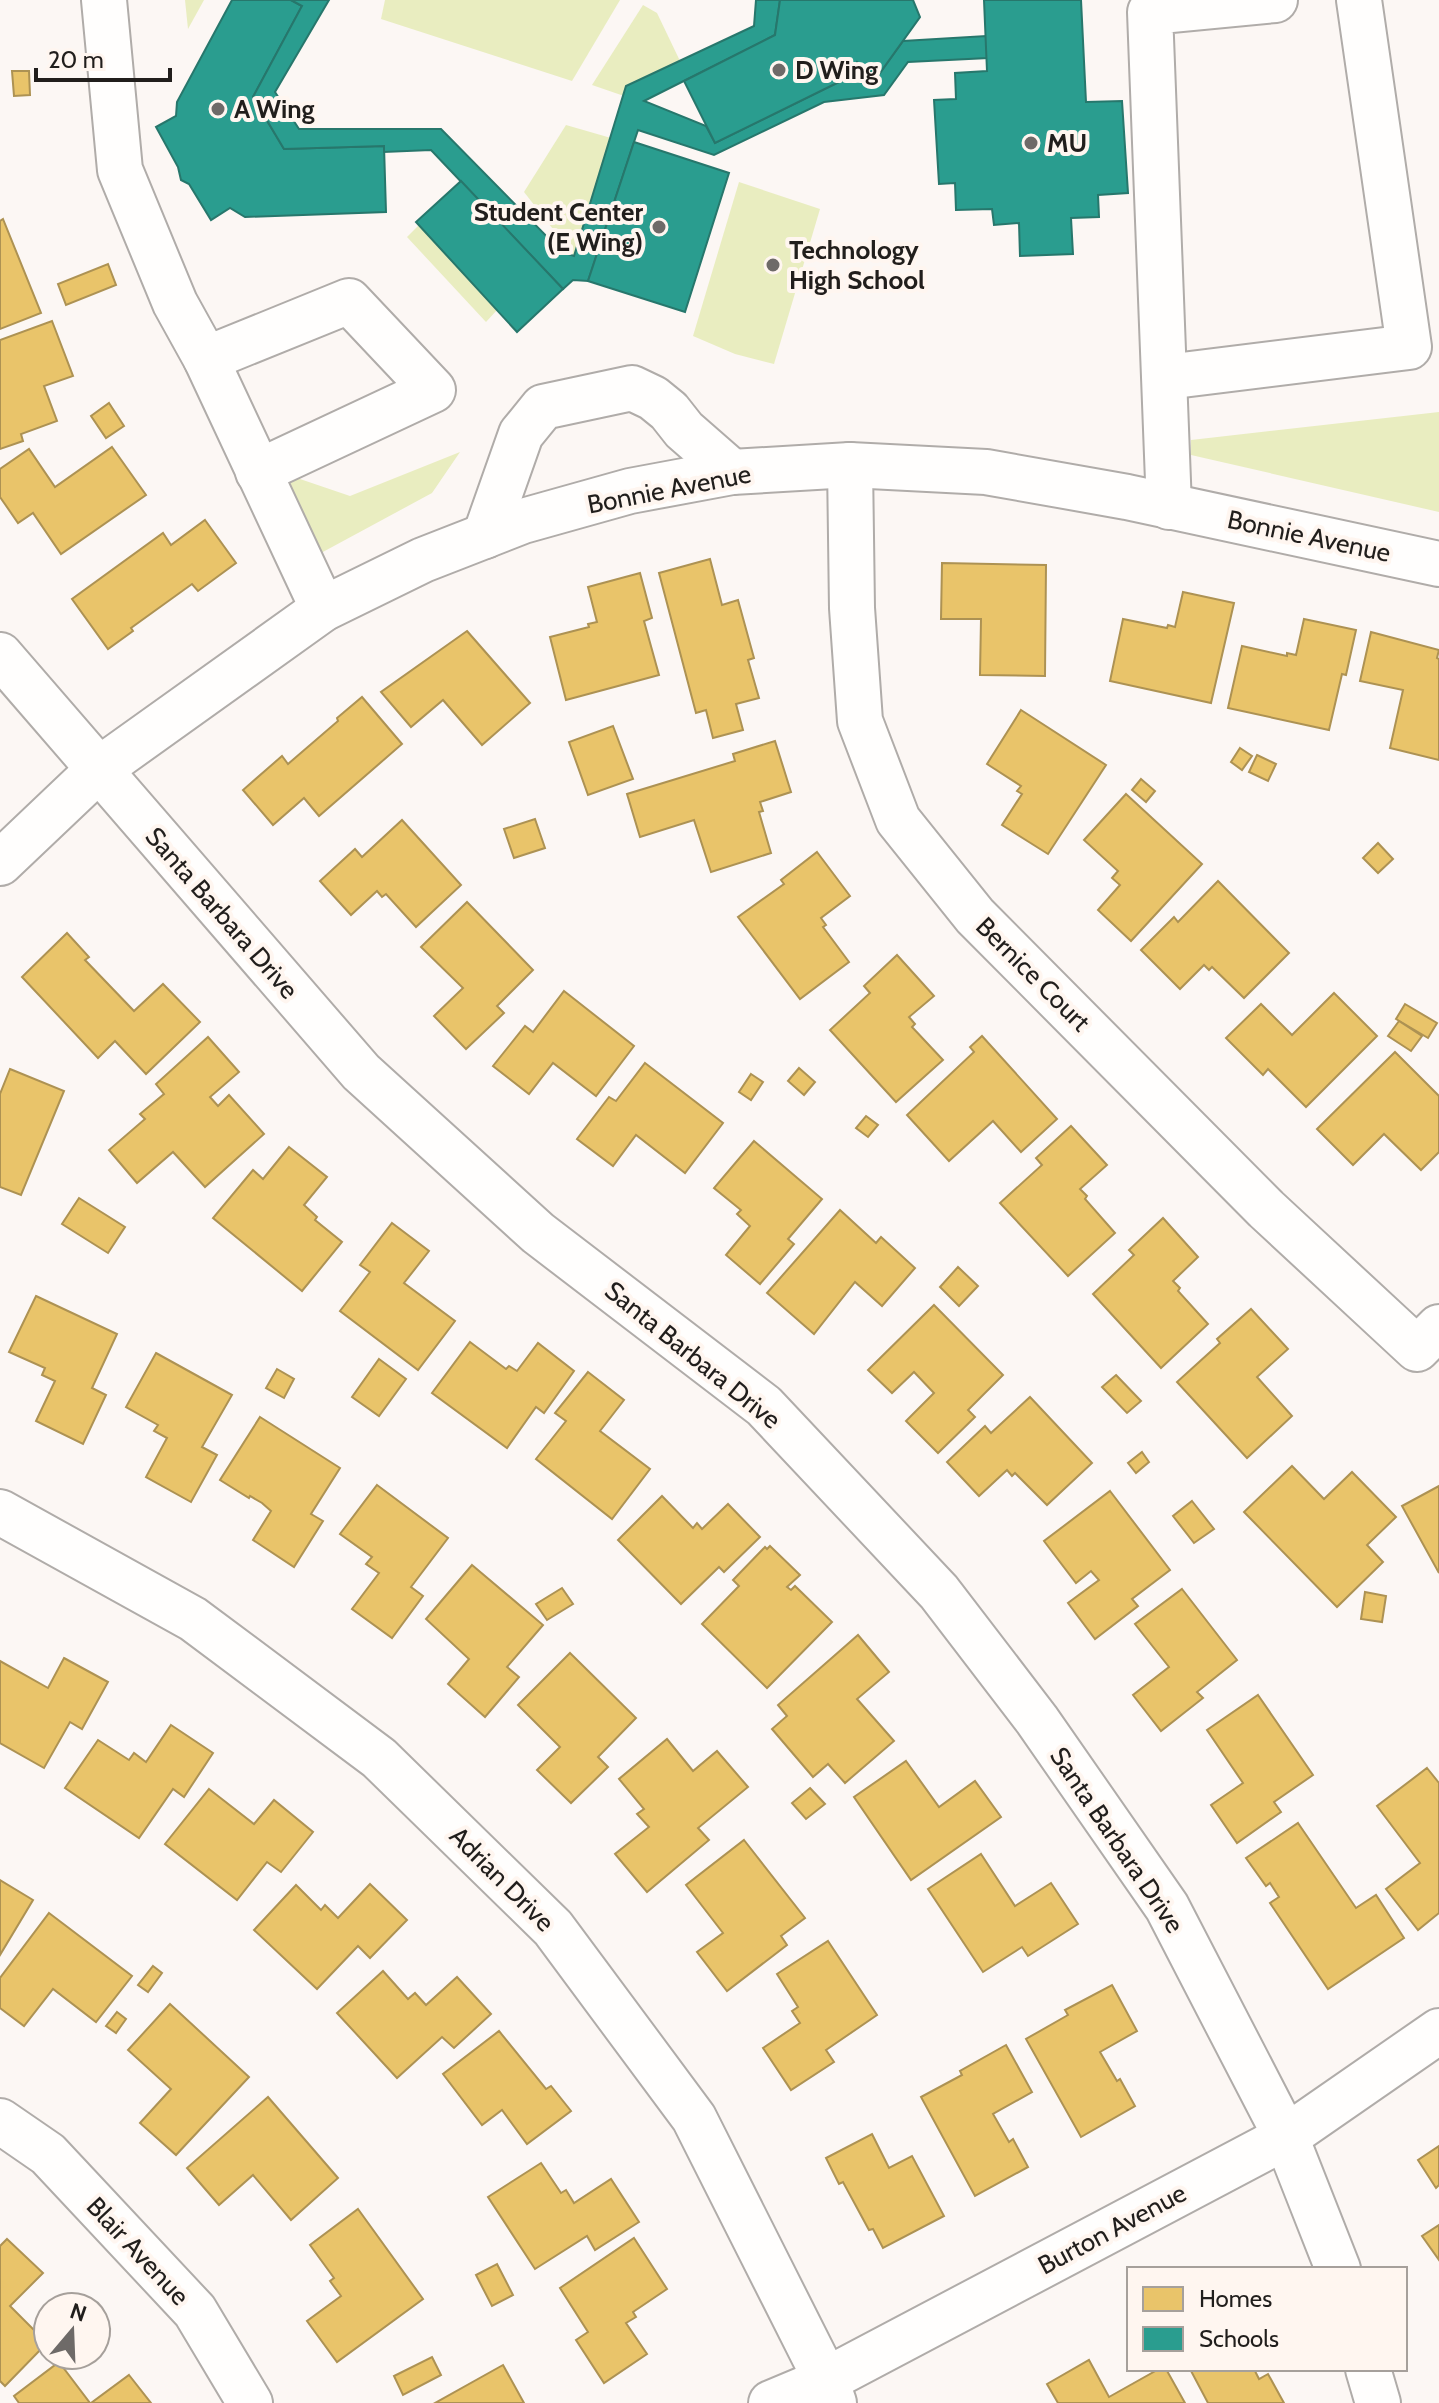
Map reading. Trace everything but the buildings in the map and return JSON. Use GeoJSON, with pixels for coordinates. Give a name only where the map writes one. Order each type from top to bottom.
{"type":"FeatureCollection","features":[{"type":"Feature","properties":{"kind":"street"},"geometry":{"type":"LineString","coordinates":[[104,0],[120,170],[175,303],[206,359],[323,609]]}},
{"type":"Feature","properties":{"kind":"street"},"geometry":{"type":"LineString","coordinates":[[1169,507],[1150,12],[1275,0]]}},
{"type":"Feature","properties":{"kind":"street"},"geometry":{"type":"LineString","coordinates":[[1166,377],[1409,347],[1359,0]]}},
{"type":"Feature","properties":{"kind":"street"},"geometry":{"type":"LineString","coordinates":[[206,359],[349,301],[433,390],[258,472]]}},
{"type":"Feature","properties":{"kind":"street"},"geometry":{"type":"LineString","coordinates":[[485,536],[521,434],[543,407],[632,388],[653,398],[669,411],[684,430],[732,472]]}},
{"type":"Feature","properties":{"kind":"street","name":"Bonnie Avenue"},"geometry":{"type":"LineString","coordinates":[[0,863],[98,770],[323,609],[423,560],[523,521],[630,491],[732,472],[850,465],[986,472],[1127,497],[1439,564]]}},
{"type":"Feature","properties":{"kind":"street","name":"Bernice Court"},"geometry":{"type":"LineString","coordinates":[[850,465],[852,608],[860,721],[898,820],[975,916],[1266,1209],[1417,1349],[1439,1327]]}},
{"type":"Feature","properties":{"kind":"street","name":"Santa Barbara Drive"},"geometry":{"type":"LineString","coordinates":[[0,655],[361,1072],[538,1233],[764,1406],[939,1592],[1037,1720],[1167,1907],[1286,2137],[1337,2267]]}},
{"type":"Feature","properties":{"kind":"street","name":"Adrian Drive"},"geometry":{"type":"LineString","coordinates":[[0,1512],[193,1619],[379,1758],[553,1928],[694,2118],[830,2392]]}},
{"type":"Feature","properties":{"kind":"street","name":"Burton Avenue"},"geometry":{"type":"LineString","coordinates":[[771,2403],[830,2392],[1286,2137],[1439,2031]]}},
{"type":"Feature","properties":{"kind":"street","name":"Blair Avenue"},"geometry":{"type":"LineString","coordinates":[[0,2121],[48,2154],[195,2311],[250,2403]]}},
{"type":"Feature","properties":{"kind":"street"},"geometry":{"type":"LineString","coordinates":[[1369,2371],[1378,2403]]}},
{"type":"Feature","properties":{"kind":"green space"},"geometry":{"type":"Polygon","coordinates":[[[185,0],[204,0],[188,29],[185,0]]]}},
{"type":"Feature","properties":{"kind":"green space"},"geometry":{"type":"Polygon","coordinates":[[[385,0],[620,0],[572,81],[381,19],[385,0]]]}},
{"type":"Feature","properties":{"kind":"green space"},"geometry":{"type":"Polygon","coordinates":[[[643,5],[657,13],[680,61],[624,96],[592,85],[643,5]]]}},
{"type":"Feature","properties":{"kind":"green space"},"geometry":{"type":"Polygon","coordinates":[[[566,125],[611,138],[574,256],[524,192],[566,125]]]}},
{"type":"Feature","properties":{"kind":"green space"},"geometry":{"type":"Polygon","coordinates":[[[739,182],[820,209],[774,364],[735,354],[693,336],[739,182]]]}},
{"type":"Feature","properties":{"kind":"green space"},"geometry":{"type":"Polygon","coordinates":[[[419,225],[497,310],[486,322],[407,237],[419,225]]]}},
{"type":"Feature","properties":{"kind":"green space"},"geometry":{"type":"Polygon","coordinates":[[[1439,412],[1439,512],[1191,455],[1191,440],[1439,412]]]}},
{"type":"Feature","properties":{"kind":"green space"},"geometry":{"type":"Polygon","coordinates":[[[460,452],[432,493],[321,553],[290,485],[292,479],[300,479],[350,496],[460,452]]]}},
{"type":"Feature","properties":{"kind":"place","name":"D Wing"},"geometry":{"type":"Point","coordinates":[779,70]}},
{"type":"Feature","properties":{"kind":"place","name":"A Wing"},"geometry":{"type":"Point","coordinates":[218,109]}},
{"type":"Feature","properties":{"kind":"place","name":"MU"},"geometry":{"type":"Point","coordinates":[1031,143]}},
{"type":"Feature","properties":{"kind":"place","name":"Student Center (E Wing)"},"geometry":{"type":"Point","coordinates":[659,227]}},
{"type":"Feature","properties":{"kind":"place","name":"Technology High School"},"geometry":{"type":"Point","coordinates":[773,265]}}]}
